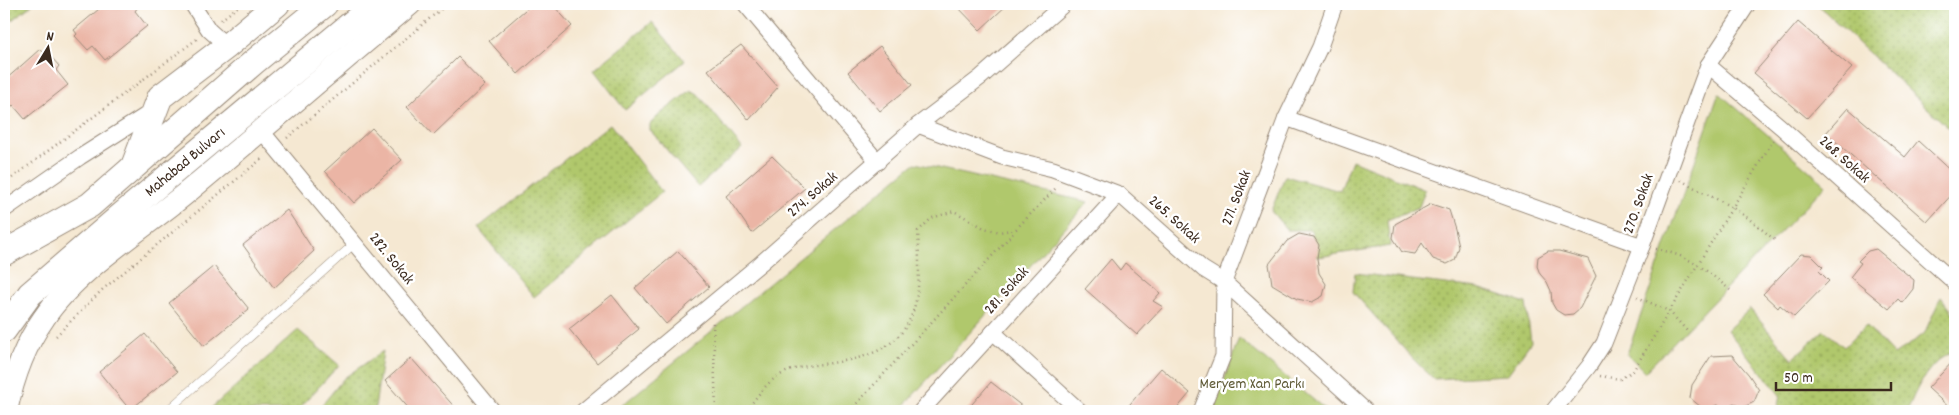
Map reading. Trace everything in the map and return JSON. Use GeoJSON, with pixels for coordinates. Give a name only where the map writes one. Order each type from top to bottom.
{"type":"FeatureCollection","features":[{"type":"Feature","properties":{"kind":"main road"},"geometry":{"type":"LineString","coordinates":[[133,168],[160,97],[218,38],[277,4]]}},
{"type":"Feature","properties":{"kind":"main road","name":"Mahabad Bulvarı"},"geometry":{"type":"LineString","coordinates":[[4,253],[90,205],[254,62],[325,4]]}},
{"type":"Feature","properties":{"kind":"main road","name":"Mahabad Bulvarı"},"geometry":{"type":"LineString","coordinates":[[4,330],[30,294],[122,214],[375,4]]}},
{"type":"Feature","properties":{"kind":"main road"},"geometry":{"type":"LineString","coordinates":[[6,411],[24,350],[44,317],[64,292],[410,4]]}},
{"type":"Feature","properties":{"kind":"street"},"geometry":{"type":"LineString","coordinates":[[192,4],[218,38]]}},
{"type":"Feature","properties":{"kind":"street"},"geometry":{"type":"LineString","coordinates":[[745,4],[878,162]]}},
{"type":"Feature","properties":{"kind":"street","name":"271. Sokak"},"geometry":{"type":"LineString","coordinates":[[1201,411],[1223,356],[1224,282],[1286,118],[1320,47],[1335,4]]}},
{"type":"Feature","properties":{"kind":"street","name":"270. Sokak"},"geometry":{"type":"LineString","coordinates":[[1553,411],[1583,374],[1604,343],[1642,246],[1708,65],[1747,4]]}},
{"type":"Feature","properties":{"kind":"street","name":"274. Sokak"},"geometry":{"type":"LineString","coordinates":[[583,411],[712,304],[878,162],[918,125],[981,77],[1060,5]]}},
{"type":"Feature","properties":{"kind":"street","name":"268. Sokak"},"geometry":{"type":"LineString","coordinates":[[1708,65],[1781,127],[1955,283]]}},
{"type":"Feature","properties":{"kind":"street"},"geometry":{"type":"LineString","coordinates":[[4,210],[80,157],[155,110]]}},
{"type":"Feature","properties":{"kind":"street"},"geometry":{"type":"LineString","coordinates":[[1286,118],[1642,246]]}},
{"type":"Feature","properties":{"kind":"street","name":"265. Sokak"},"geometry":{"type":"LineString","coordinates":[[918,125],[1002,157],[1054,169],[1120,194],[1203,269],[1224,282],[1366,411]]}},
{"type":"Feature","properties":{"kind":"street","name":"282. Sokak"},"geometry":{"type":"LineString","coordinates":[[260,129],[493,411]]}},
{"type":"Feature","properties":{"kind":"street","name":"281. Sokak"},"geometry":{"type":"LineString","coordinates":[[921,411],[1120,194]]}},
{"type":"Feature","properties":{"kind":"street"},"geometry":{"type":"LineString","coordinates":[[993,332],[1080,411]]}},
{"type":"Feature","properties":{"kind":"lane"},"geometry":{"type":"LineString","coordinates":[[168,411],[355,244]]}},
{"type":"Feature","properties":{"kind":"path"},"geometry":{"type":"LineString","coordinates":[[4,184],[218,38],[241,4]]}},
{"type":"Feature","properties":{"kind":"path"},"geometry":{"type":"LineString","coordinates":[[54,338],[102,290],[447,4]]}},
{"type":"Feature","properties":{"kind":"path"},"geometry":{"type":"LineString","coordinates":[[1583,374],[1620,379],[1632,371],[1781,127]]}},
{"type":"Feature","properties":{"kind":"path"},"geometry":{"type":"LineString","coordinates":[[1669,172],[1732,208],[1761,228],[1777,242]]}},
{"type":"Feature","properties":{"kind":"path"},"geometry":{"type":"LineString","coordinates":[[850,411],[1016,229],[1069,175]]}},
{"type":"Feature","properties":{"kind":"path"},"geometry":{"type":"LineString","coordinates":[[748,411],[767,384],[784,373],[812,364],[865,358],[889,346],[907,325],[917,298],[918,231],[932,218],[954,211],[984,228],[1000,232],[1016,229]]}},
{"type":"Feature","properties":{"kind":"path"},"geometry":{"type":"LineString","coordinates":[[1642,246],[1677,254],[1698,264],[1730,290]]}},
{"type":"Feature","properties":{"kind":"path"},"geometry":{"type":"LineString","coordinates":[[1624,291],[1669,311],[1688,332]]}},
{"type":"Feature","properties":{"kind":"path"},"geometry":{"type":"LineString","coordinates":[[712,304],[716,411]]}},
{"type":"Feature","properties":{"kind":"green space"},"geometry":{"type":"Polygon","coordinates":[[[4,4],[33,4],[4,26],[4,4]]]}},
{"type":"Feature","properties":{"kind":"green space"},"geometry":{"type":"Polygon","coordinates":[[[1817,4],[1955,4],[1955,134],[1817,4]]]}},
{"type":"Feature","properties":{"kind":"green space"},"geometry":{"type":"Polygon","coordinates":[[[652,22],[685,61],[625,110],[594,70],[652,22]]]}},
{"type":"Feature","properties":{"kind":"green space"},"geometry":{"type":"Polygon","coordinates":[[[691,90],[698,94],[742,148],[698,187],[650,130],[650,124],[659,115],[691,90]]]}},
{"type":"Feature","properties":{"kind":"green space"},"geometry":{"type":"Polygon","coordinates":[[[1719,93],[1826,185],[1645,372],[1627,354],[1719,93]]]}},
{"type":"Feature","properties":{"kind":"green space"},"geometry":{"type":"Polygon","coordinates":[[[610,124],[662,192],[534,297],[478,228],[610,124]]]}},
{"type":"Feature","properties":{"kind":"green space"},"geometry":{"type":"Polygon","coordinates":[[[1352,160],[1425,190],[1419,207],[1387,220],[1390,246],[1318,257],[1311,230],[1287,230],[1271,211],[1285,176],[1340,191],[1352,160]]]}},
{"type":"Feature","properties":{"kind":"green space"},"geometry":{"type":"Polygon","coordinates":[[[915,163],[1088,202],[899,411],[615,411],[915,163]]]}},
{"type":"Feature","properties":{"kind":"green space"},"geometry":{"type":"Polygon","coordinates":[[[1355,273],[1478,288],[1526,303],[1531,342],[1507,375],[1434,379],[1414,360],[1353,292],[1355,273]]]}},
{"type":"Feature","properties":{"kind":"green space"},"geometry":{"type":"Polygon","coordinates":[[[1941,297],[1955,315],[1955,350],[1931,368],[1920,384],[1907,411],[1777,411],[1780,395],[1727,330],[1750,309],[1792,359],[1824,330],[1844,347],[1866,325],[1894,355],[1924,334],[1941,297]]]}},
{"type":"Feature","properties":{"kind":"green space"},"geometry":{"type":"Polygon","coordinates":[[[298,330],[339,365],[297,411],[208,411],[298,330]]]}},
{"type":"Feature","properties":{"kind":"green space","name":"Meryem Xan Parkı"},"geometry":{"type":"Polygon","coordinates":[[[1239,338],[1327,411],[1213,411],[1239,338]]]}},
{"type":"Feature","properties":{"kind":"green space"},"geometry":{"type":"Polygon","coordinates":[[[383,351],[375,408],[378,411],[317,411],[344,378],[383,351]]]}},
{"type":"Feature","properties":{"kind":"building"},"geometry":{"type":"Polygon","coordinates":[[[105,4],[140,4],[135,11],[147,26],[105,60],[93,46],[88,50],[75,36],[77,34],[74,30],[105,4]]]}},
{"type":"Feature","properties":{"kind":"building"},"geometry":{"type":"Polygon","coordinates":[[[532,4],[552,4],[572,26],[518,74],[489,41],[532,4]]]}},
{"type":"Feature","properties":{"kind":"building"},"geometry":{"type":"Polygon","coordinates":[[[955,4],[1008,4],[980,30],[955,4]]]}},
{"type":"Feature","properties":{"kind":"building"},"geometry":{"type":"Polygon","coordinates":[[[1798,22],[1852,68],[1807,118],[1754,73],[1798,22]]]}},
{"type":"Feature","properties":{"kind":"building"},"geometry":{"type":"Polygon","coordinates":[[[741,45],[778,87],[749,120],[708,70],[741,45]]]}},
{"type":"Feature","properties":{"kind":"building"},"geometry":{"type":"Polygon","coordinates":[[[880,46],[912,85],[880,111],[848,72],[880,46]]]}},
{"type":"Feature","properties":{"kind":"building"},"geometry":{"type":"Polygon","coordinates":[[[40,49],[44,53],[46,51],[59,66],[56,70],[68,85],[25,119],[13,105],[4,113],[4,81],[40,49]]]}},
{"type":"Feature","properties":{"kind":"building"},"geometry":{"type":"Polygon","coordinates":[[[458,57],[485,85],[433,135],[407,107],[458,57]]]}},
{"type":"Feature","properties":{"kind":"building"},"geometry":{"type":"Polygon","coordinates":[[[1848,108],[1905,157],[1918,141],[1955,175],[1955,191],[1927,222],[1826,133],[1848,108]]]}},
{"type":"Feature","properties":{"kind":"building"},"geometry":{"type":"Polygon","coordinates":[[[372,128],[402,160],[354,203],[325,171],[372,128]]]}},
{"type":"Feature","properties":{"kind":"building"},"geometry":{"type":"Polygon","coordinates":[[[772,156],[805,188],[752,233],[726,196],[772,156]]]}},
{"type":"Feature","properties":{"kind":"building"},"geometry":{"type":"Polygon","coordinates":[[[1431,204],[1449,210],[1455,229],[1459,247],[1455,260],[1447,264],[1433,259],[1422,243],[1415,254],[1402,252],[1393,238],[1395,224],[1431,204]]]}},
{"type":"Feature","properties":{"kind":"building"},"geometry":{"type":"Polygon","coordinates":[[[287,210],[314,251],[274,288],[243,245],[287,210]]]}},
{"type":"Feature","properties":{"kind":"building"},"geometry":{"type":"Polygon","coordinates":[[[1299,234],[1314,237],[1319,245],[1317,258],[1319,273],[1326,284],[1323,296],[1312,302],[1297,299],[1272,284],[1269,264],[1287,241],[1299,234]]]}},
{"type":"Feature","properties":{"kind":"building"},"geometry":{"type":"Polygon","coordinates":[[[1876,249],[1914,280],[1913,289],[1902,303],[1898,299],[1889,309],[1850,277],[1861,263],[1858,261],[1868,251],[1876,249]]]}},
{"type":"Feature","properties":{"kind":"building"},"geometry":{"type":"Polygon","coordinates":[[[678,251],[709,287],[666,324],[635,288],[678,251]]]}},
{"type":"Feature","properties":{"kind":"building"},"geometry":{"type":"Polygon","coordinates":[[[1548,251],[1559,251],[1588,259],[1596,276],[1580,308],[1573,314],[1564,315],[1556,310],[1552,303],[1551,291],[1547,282],[1540,274],[1537,266],[1538,257],[1548,251]]]}},
{"type":"Feature","properties":{"kind":"building"},"geometry":{"type":"Polygon","coordinates":[[[1801,254],[1811,255],[1823,267],[1819,271],[1829,281],[1794,317],[1780,305],[1778,308],[1763,294],[1801,254]]]}},
{"type":"Feature","properties":{"kind":"building"},"geometry":{"type":"Polygon","coordinates":[[[1111,259],[1120,270],[1125,263],[1160,293],[1153,301],[1163,307],[1137,335],[1085,289],[1111,259]]]}},
{"type":"Feature","properties":{"kind":"building"},"geometry":{"type":"Polygon","coordinates":[[[214,266],[249,309],[204,346],[169,303],[214,266]]]}},
{"type":"Feature","properties":{"kind":"building"},"geometry":{"type":"Polygon","coordinates":[[[612,295],[639,329],[597,363],[569,329],[612,295]]]}},
{"type":"Feature","properties":{"kind":"building"},"geometry":{"type":"Polygon","coordinates":[[[145,334],[177,372],[130,410],[99,372],[145,334]]]}},
{"type":"Feature","properties":{"kind":"building"},"geometry":{"type":"Polygon","coordinates":[[[1732,355],[1759,390],[1754,402],[1742,408],[1734,403],[1726,407],[1717,405],[1708,409],[1701,407],[1690,398],[1692,385],[1711,356],[1732,355]]]}},
{"type":"Feature","properties":{"kind":"building"},"geometry":{"type":"Polygon","coordinates":[[[411,358],[458,411],[411,411],[385,381],[411,358]]]}},
{"type":"Feature","properties":{"kind":"building"},"geometry":{"type":"Polygon","coordinates":[[[1955,359],[1955,411],[1953,411],[1928,388],[1955,359]]]}},
{"type":"Feature","properties":{"kind":"building"},"geometry":{"type":"Polygon","coordinates":[[[1161,368],[1190,393],[1175,411],[1124,411],[1161,368]]]}},
{"type":"Feature","properties":{"kind":"building"},"geometry":{"type":"Polygon","coordinates":[[[991,382],[1028,411],[966,411],[991,382]]]}}]}
